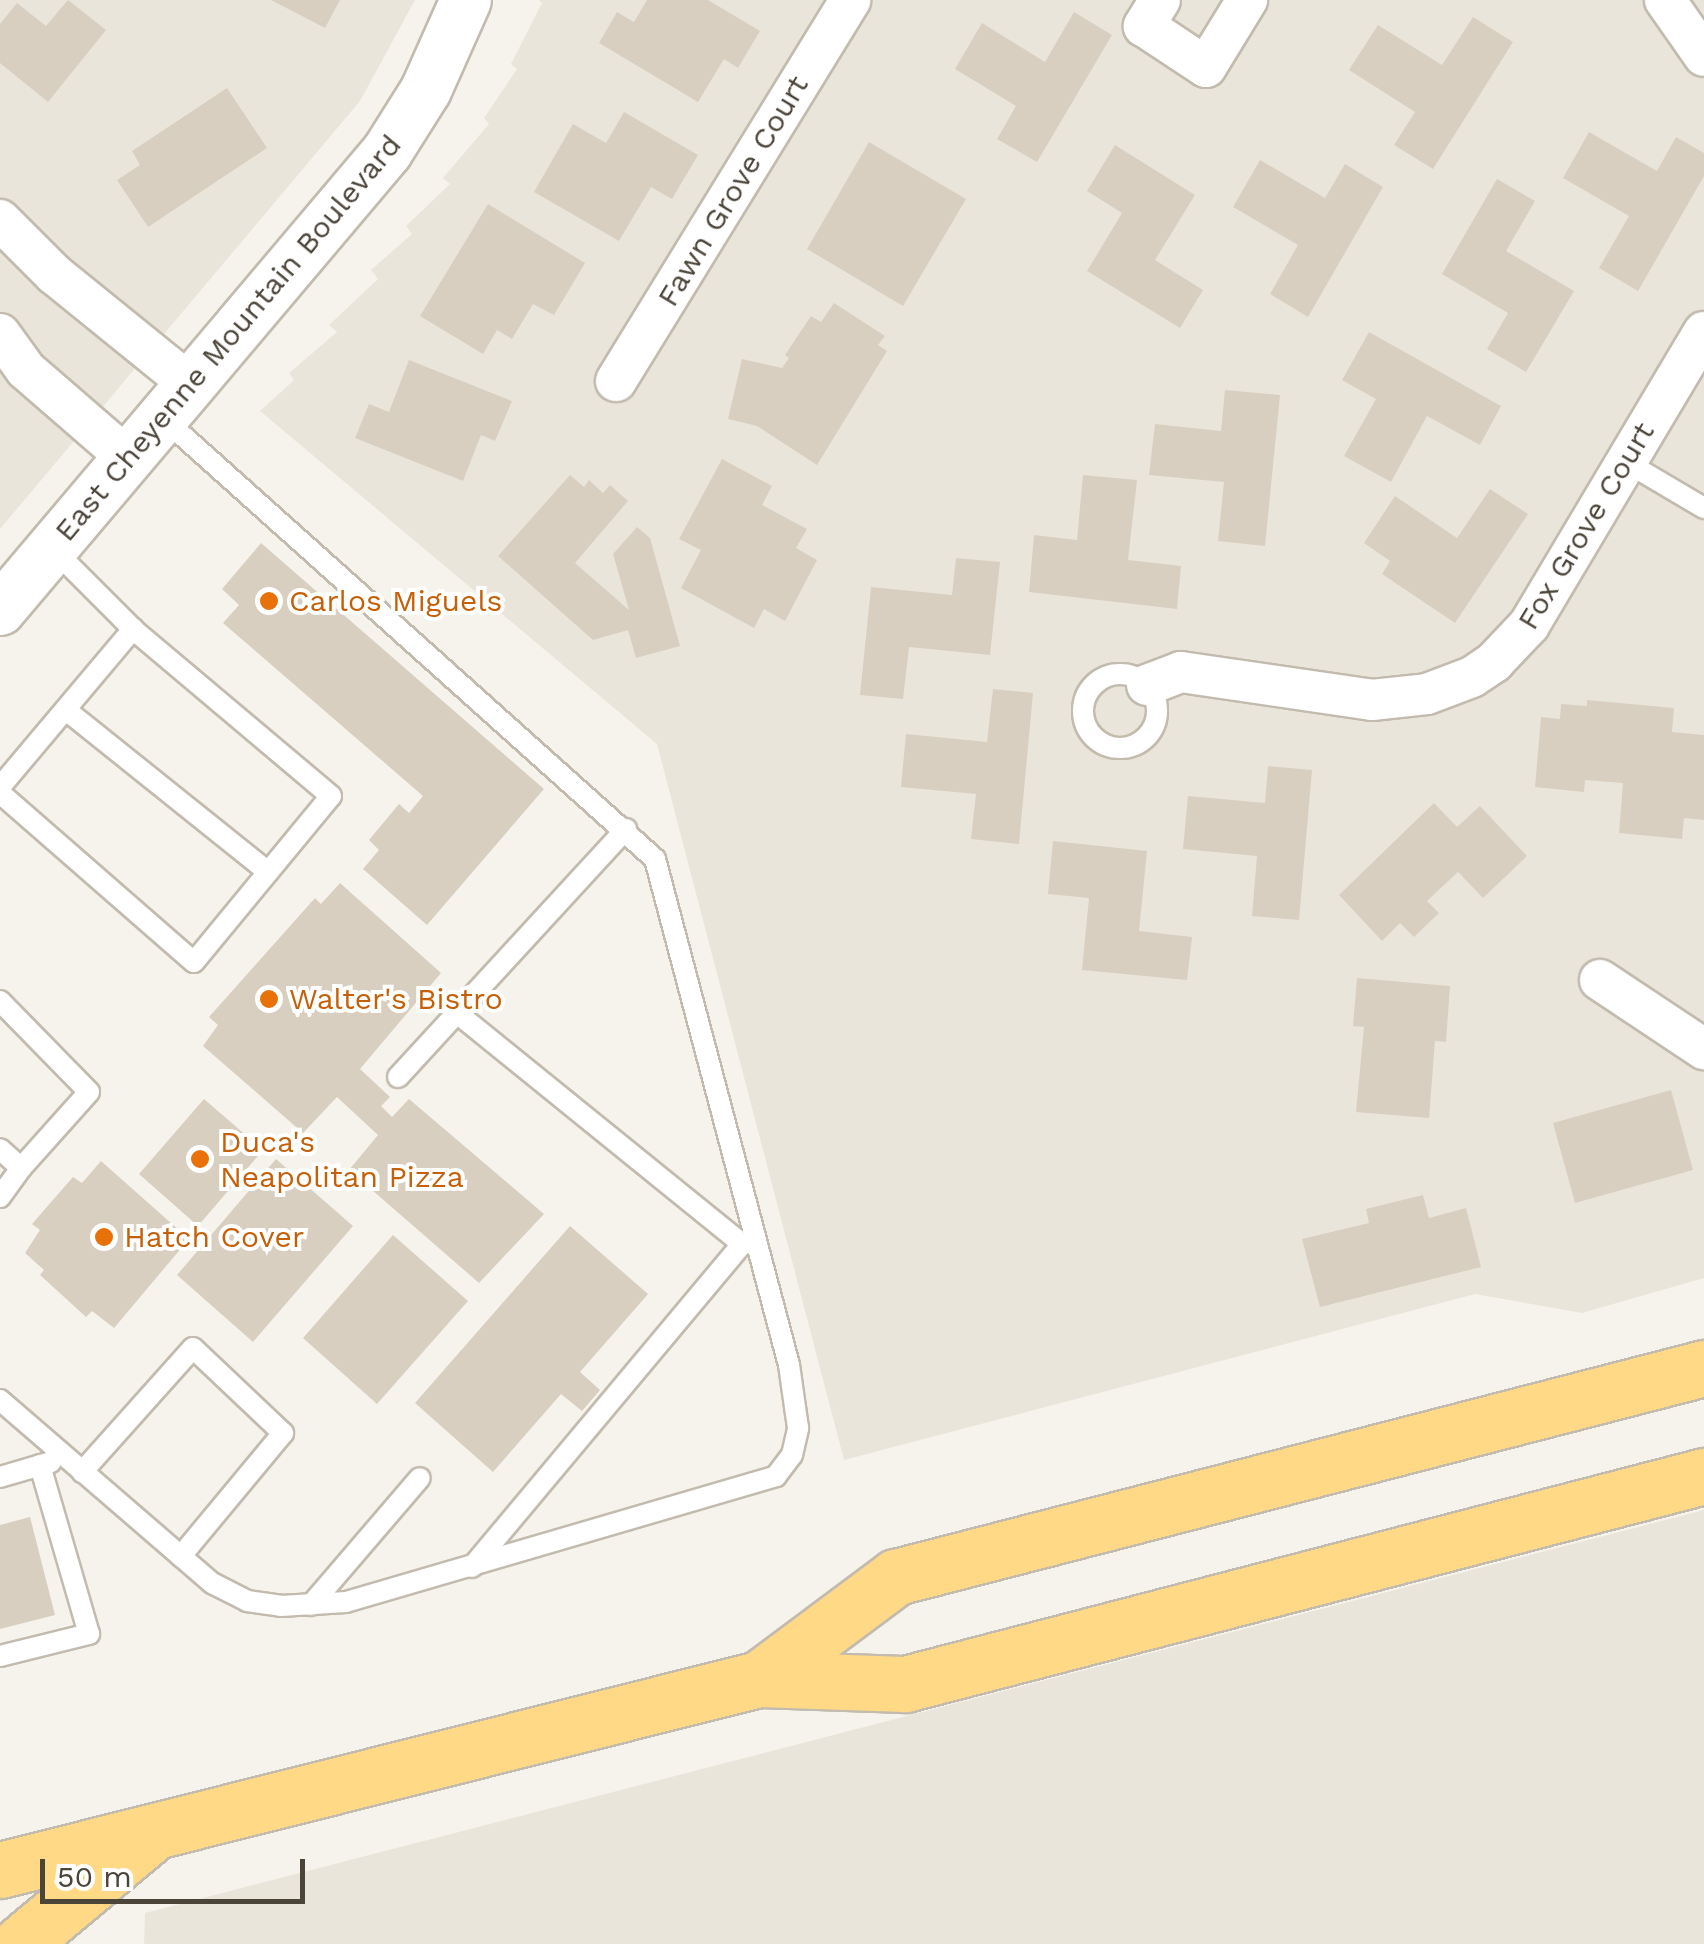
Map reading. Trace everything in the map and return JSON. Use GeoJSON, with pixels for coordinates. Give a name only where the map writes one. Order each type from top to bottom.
{"type":"FeatureCollection","features":[{"type":"Feature","properties":{"kind":"highway"},"geometry":{"type":"LineString","coordinates":[[760,1679],[896,1577],[1704,1368]]}},
{"type":"Feature","properties":{"kind":"highway"},"geometry":{"type":"LineString","coordinates":[[0,1870],[760,1679],[906,1684],[1704,1476]]}},
{"type":"Feature","properties":{"kind":"highway"},"geometry":{"type":"LineString","coordinates":[[20,1944],[154,1831]]}},
{"type":"Feature","properties":{"kind":"street","name":"East Cheyenne Mountain Boulevard"},"geometry":{"type":"LineString","coordinates":[[0,610],[386,152],[426,90],[466,0]]}},
{"type":"Feature","properties":{"kind":"street","name":"Fawn Grove Court"},"geometry":{"type":"LineString","coordinates":[[616,382],[850,0]]}},
{"type":"Feature","properties":{"kind":"street"},"geometry":{"type":"LineString","coordinates":[[1160,0],[1144,26],[1206,67],[1247,0]]}},
{"type":"Feature","properties":{"kind":"street"},"geometry":{"type":"LineString","coordinates":[[1665,0],[1704,56]]}},
{"type":"Feature","properties":{"kind":"street"},"geometry":{"type":"LineString","coordinates":[[0,220],[177,402]]}},
{"type":"Feature","properties":{"kind":"street","name":"Fox Grove Court"},"geometry":{"type":"LineString","coordinates":[[1147,685],[1181,672],[1372,700],[1451,688],[1494,662],[1529,625],[1704,332]]}},
{"type":"Feature","properties":{"kind":"street"},"geometry":{"type":"LineString","coordinates":[[0,334],[26,370],[130,460]]}},
{"type":"Feature","properties":{"kind":"street"},"geometry":{"type":"LineString","coordinates":[[1600,980],[1704,1049]]}},
{"type":"Feature","properties":{"kind":"lane"},"geometry":{"type":"LineString","coordinates":[[0,1400],[212,1582],[247,1601],[311,1605],[346,1602],[470,1568],[776,1476],[792,1455],[798,1428],[789,1365],[749,1243],[654,859],[177,402]]}},
{"type":"Feature","properties":{"kind":"lane"},"geometry":{"type":"LineString","coordinates":[[1626,462],[1704,508]]}},
{"type":"Feature","properties":{"kind":"lane"},"geometry":{"type":"LineString","coordinates":[[54,549],[133,629],[331,796],[194,962],[0,790],[133,629]]}},
{"type":"Feature","properties":{"kind":"lane"},"geometry":{"type":"LineString","coordinates":[[66,710],[268,872]]}},
{"type":"Feature","properties":{"kind":"lane"},"geometry":{"type":"LineString","coordinates":[[398,1077],[626,829]]}},
{"type":"Feature","properties":{"kind":"lane"},"geometry":{"type":"LineString","coordinates":[[0,1000],[89,1092],[20,1168],[0,1197]]}},
{"type":"Feature","properties":{"kind":"lane"},"geometry":{"type":"LineString","coordinates":[[457,1013],[749,1243]]}},
{"type":"Feature","properties":{"kind":"lane"},"geometry":{"type":"LineString","coordinates":[[0,1149],[20,1168]]}},
{"type":"Feature","properties":{"kind":"lane"},"geometry":{"type":"LineString","coordinates":[[470,1568],[749,1243]]}},
{"type":"Feature","properties":{"kind":"lane"},"geometry":{"type":"LineString","coordinates":[[0,1476],[40,1465],[75,1465],[193,1348],[284,1433],[181,1556]]}},
{"type":"Feature","properties":{"kind":"lane"},"geometry":{"type":"LineString","coordinates":[[0,1656],[89,1634],[40,1465]]}},
{"type":"Feature","properties":{"kind":"lane"},"geometry":{"type":"LineString","coordinates":[[311,1605],[420,1478]]}},
{"type":"Feature","properties":{"kind":"shaded area"},"geometry":{"type":"Polygon","coordinates":[[[0,0],[415,0],[360,101],[0,529],[0,0]]]}},
{"type":"Feature","properties":{"kind":"shaded area"},"geometry":{"type":"Polygon","coordinates":[[[539,0],[1704,0],[1704,1278],[1582,1313],[1475,1294],[844,1460],[657,744],[260,411],[294,380],[289,373],[337,332],[329,325],[378,279],[371,270],[412,234],[406,226],[450,184],[443,178],[489,124],[484,118],[517,69],[511,64],[542,3],[539,0]]]}},
{"type":"Feature","properties":{"kind":"shaded area"},"geometry":{"type":"Polygon","coordinates":[[[1704,1510],[1704,1944],[144,1944],[145,1913],[1704,1510]]]}},
{"type":"Feature","properties":{"kind":"building"},"geometry":{"type":"Polygon","coordinates":[[[68,0],[106,30],[48,102],[0,63],[0,24],[17,3],[46,26],[68,0]]]}},
{"type":"Feature","properties":{"kind":"building"},"geometry":{"type":"Polygon","coordinates":[[[271,0],[340,0],[325,28],[271,0]]]}},
{"type":"Feature","properties":{"kind":"building"},"geometry":{"type":"Polygon","coordinates":[[[647,0],[708,0],[760,31],[738,68],[724,59],[698,102],[599,43],[617,12],[634,22],[647,0]]]}},
{"type":"Feature","properties":{"kind":"building"},"geometry":{"type":"Polygon","coordinates":[[[1074,12],[1112,35],[1037,162],[997,139],[1016,106],[955,69],[982,23],[1045,62],[1074,12]]]}},
{"type":"Feature","properties":{"kind":"building"},"geometry":{"type":"Polygon","coordinates":[[[1473,17],[1513,42],[1433,169],[1394,145],[1415,112],[1349,70],[1378,25],[1442,65],[1473,17]]]}},
{"type":"Feature","properties":{"kind":"building"},"geometry":{"type":"Polygon","coordinates":[[[227,88],[267,148],[148,227],[117,180],[140,165],[132,151],[227,88]]]}},
{"type":"Feature","properties":{"kind":"building"},"geometry":{"type":"Polygon","coordinates":[[[624,112],[698,155],[672,199],[651,187],[619,241],[534,192],[573,124],[606,143],[624,112]]]}},
{"type":"Feature","properties":{"kind":"building"},"geometry":{"type":"Polygon","coordinates":[[[1589,132],[1657,171],[1676,137],[1704,153],[1704,176],[1638,291],[1599,268],[1629,216],[1563,178],[1589,132]]]}},
{"type":"Feature","properties":{"kind":"building"},"geometry":{"type":"Polygon","coordinates":[[[869,142],[966,199],[903,306],[807,249],[869,142]]]}},
{"type":"Feature","properties":{"kind":"building"},"geometry":{"type":"Polygon","coordinates":[[[1115,145],[1195,195],[1155,260],[1203,290],[1180,328],[1087,271],[1122,213],[1087,191],[1115,145]]]}},
{"type":"Feature","properties":{"kind":"building"},"geometry":{"type":"Polygon","coordinates":[[[1260,160],[1325,198],[1345,164],[1383,187],[1308,317],[1270,294],[1298,245],[1233,207],[1260,160]]]}},
{"type":"Feature","properties":{"kind":"building"},"geometry":{"type":"Polygon","coordinates":[[[1497,179],[1535,201],[1506,251],[1574,291],[1526,372],[1487,349],[1508,313],[1442,274],[1497,179]]]}},
{"type":"Feature","properties":{"kind":"building"},"geometry":{"type":"Polygon","coordinates":[[[488,204],[585,263],[554,315],[533,304],[512,339],[497,330],[483,354],[420,316],[488,204]]]}},
{"type":"Feature","properties":{"kind":"building"},"geometry":{"type":"Polygon","coordinates":[[[834,303],[885,336],[878,345],[887,351],[817,465],[757,426],[728,419],[742,359],[782,368],[789,358],[785,355],[811,316],[821,322],[834,303]]]}},
{"type":"Feature","properties":{"kind":"building"},"geometry":{"type":"Polygon","coordinates":[[[1369,332],[1501,406],[1480,445],[1427,416],[1391,482],[1344,456],[1376,399],[1342,380],[1369,332]]]}},
{"type":"Feature","properties":{"kind":"building"},"geometry":{"type":"Polygon","coordinates":[[[409,360],[512,401],[495,441],[481,435],[463,481],[355,438],[369,404],[389,412],[409,360]]]}},
{"type":"Feature","properties":{"kind":"building"},"geometry":{"type":"Polygon","coordinates":[[[1225,390],[1280,395],[1265,546],[1218,541],[1224,482],[1149,475],[1155,424],[1221,431],[1225,390]]]}},
{"type":"Feature","properties":{"kind":"building"},"geometry":{"type":"Polygon","coordinates":[[[722,459],[772,486],[762,505],[807,529],[796,548],[817,560],[785,621],[764,609],[754,628],[681,588],[701,550],[679,539],[722,459]]]}},
{"type":"Feature","properties":{"kind":"building"},"geometry":{"type":"Polygon","coordinates":[[[570,475],[584,487],[589,480],[603,493],[610,485],[628,501],[575,563],[629,610],[613,554],[637,527],[650,538],[680,646],[636,658],[628,630],[593,640],[498,556],[570,475]]]}},
{"type":"Feature","properties":{"kind":"building"},"geometry":{"type":"Polygon","coordinates":[[[1083,475],[1137,480],[1128,560],[1181,566],[1177,609],[1029,592],[1034,535],[1077,540],[1083,475]]]}},
{"type":"Feature","properties":{"kind":"building"},"geometry":{"type":"Polygon","coordinates":[[[1490,489],[1528,514],[1455,623],[1382,574],[1390,561],[1364,543],[1395,496],[1457,538],[1490,489]]]}},
{"type":"Feature","properties":{"kind":"building"},"geometry":{"type":"Polygon","coordinates":[[[261,543],[544,789],[427,925],[363,869],[379,850],[369,840],[399,804],[409,813],[423,796],[223,623],[239,605],[222,589],[261,543]]]}},
{"type":"Feature","properties":{"kind":"building"},"geometry":{"type":"Polygon","coordinates":[[[956,558],[1000,562],[990,655],[909,647],[903,699],[860,695],[871,587],[952,595],[956,558]]]}},
{"type":"Feature","properties":{"kind":"building"},"geometry":{"type":"Polygon","coordinates":[[[993,689],[1033,693],[1019,844],[971,839],[976,794],[901,787],[906,734],[987,742],[993,689]]]}},
{"type":"Feature","properties":{"kind":"building"},"geometry":{"type":"Polygon","coordinates":[[[1587,700],[1674,708],[1672,732],[1704,735],[1704,820],[1684,818],[1682,839],[1619,833],[1623,783],[1585,780],[1584,792],[1535,787],[1541,717],[1560,719],[1561,704],[1587,706],[1587,700]]]}},
{"type":"Feature","properties":{"kind":"building"},"geometry":{"type":"Polygon","coordinates":[[[1268,766],[1312,770],[1299,920],[1252,916],[1257,856],[1183,849],[1188,796],[1265,803],[1268,766]]]}},
{"type":"Feature","properties":{"kind":"building"},"geometry":{"type":"Polygon","coordinates":[[[1434,803],[1457,827],[1480,806],[1527,856],[1483,898],[1458,872],[1427,901],[1439,913],[1414,937],[1400,923],[1382,941],[1339,895],[1434,803]]]}},
{"type":"Feature","properties":{"kind":"building"},"geometry":{"type":"Polygon","coordinates":[[[1053,841],[1147,851],[1139,931],[1192,937],[1187,980],[1082,970],[1089,898],[1048,894],[1053,841]]]}},
{"type":"Feature","properties":{"kind":"building"},"geometry":{"type":"Polygon","coordinates":[[[340,883],[441,973],[360,1069],[390,1097],[381,1106],[392,1117],[409,1099],[544,1214],[479,1283],[349,1170],[378,1135],[337,1097],[303,1133],[203,1046],[218,1025],[209,1017],[315,898],[321,904],[340,883]]]}},
{"type":"Feature","properties":{"kind":"building"},"geometry":{"type":"Polygon","coordinates":[[[1357,978],[1450,986],[1446,1042],[1435,1041],[1429,1118],[1356,1112],[1364,1027],[1353,1026],[1357,978]]]}},
{"type":"Feature","properties":{"kind":"building"},"geometry":{"type":"Polygon","coordinates":[[[1671,1090],[1693,1170],[1575,1203],[1553,1123],[1671,1090]]]}},
{"type":"Feature","properties":{"kind":"building"},"geometry":{"type":"Polygon","coordinates":[[[204,1099],[263,1150],[198,1226],[139,1174],[204,1099]]]}},
{"type":"Feature","properties":{"kind":"building"},"geometry":{"type":"Polygon","coordinates":[[[276,1159],[353,1226],[253,1342],[177,1275],[276,1159]]]}},
{"type":"Feature","properties":{"kind":"building"},"geometry":{"type":"Polygon","coordinates":[[[101,1161],[189,1239],[114,1328],[92,1311],[86,1317],[40,1275],[44,1270],[25,1253],[40,1230],[32,1224],[73,1177],[82,1183],[101,1161]]]}},
{"type":"Feature","properties":{"kind":"building"},"geometry":{"type":"Polygon","coordinates":[[[1423,1195],[1429,1218],[1466,1208],[1481,1267],[1320,1307],[1302,1239],[1369,1223],[1366,1209],[1423,1195]]]}},
{"type":"Feature","properties":{"kind":"building"},"geometry":{"type":"Polygon","coordinates":[[[570,1226],[648,1294],[580,1372],[600,1390],[582,1411],[561,1394],[493,1472],[415,1403],[570,1226]]]}},
{"type":"Feature","properties":{"kind":"building"},"geometry":{"type":"Polygon","coordinates":[[[393,1235],[468,1301],[377,1404],[303,1338],[393,1235]]]}},
{"type":"Feature","properties":{"kind":"building"},"geometry":{"type":"Polygon","coordinates":[[[30,1517],[55,1615],[0,1629],[0,1525],[30,1517]]]}},
{"type":"Feature","properties":{"kind":"place","name":"Carlos Miguels"},"geometry":{"type":"Point","coordinates":[269,601]}},
{"type":"Feature","properties":{"kind":"place","name":"Walter's Bistro"},"geometry":{"type":"Point","coordinates":[269,999]}},
{"type":"Feature","properties":{"kind":"place","name":"Duca's Neapolitan Pizza"},"geometry":{"type":"Point","coordinates":[200,1159]}},
{"type":"Feature","properties":{"kind":"place","name":"Hatch Cover"},"geometry":{"type":"Point","coordinates":[104,1237]}}]}
